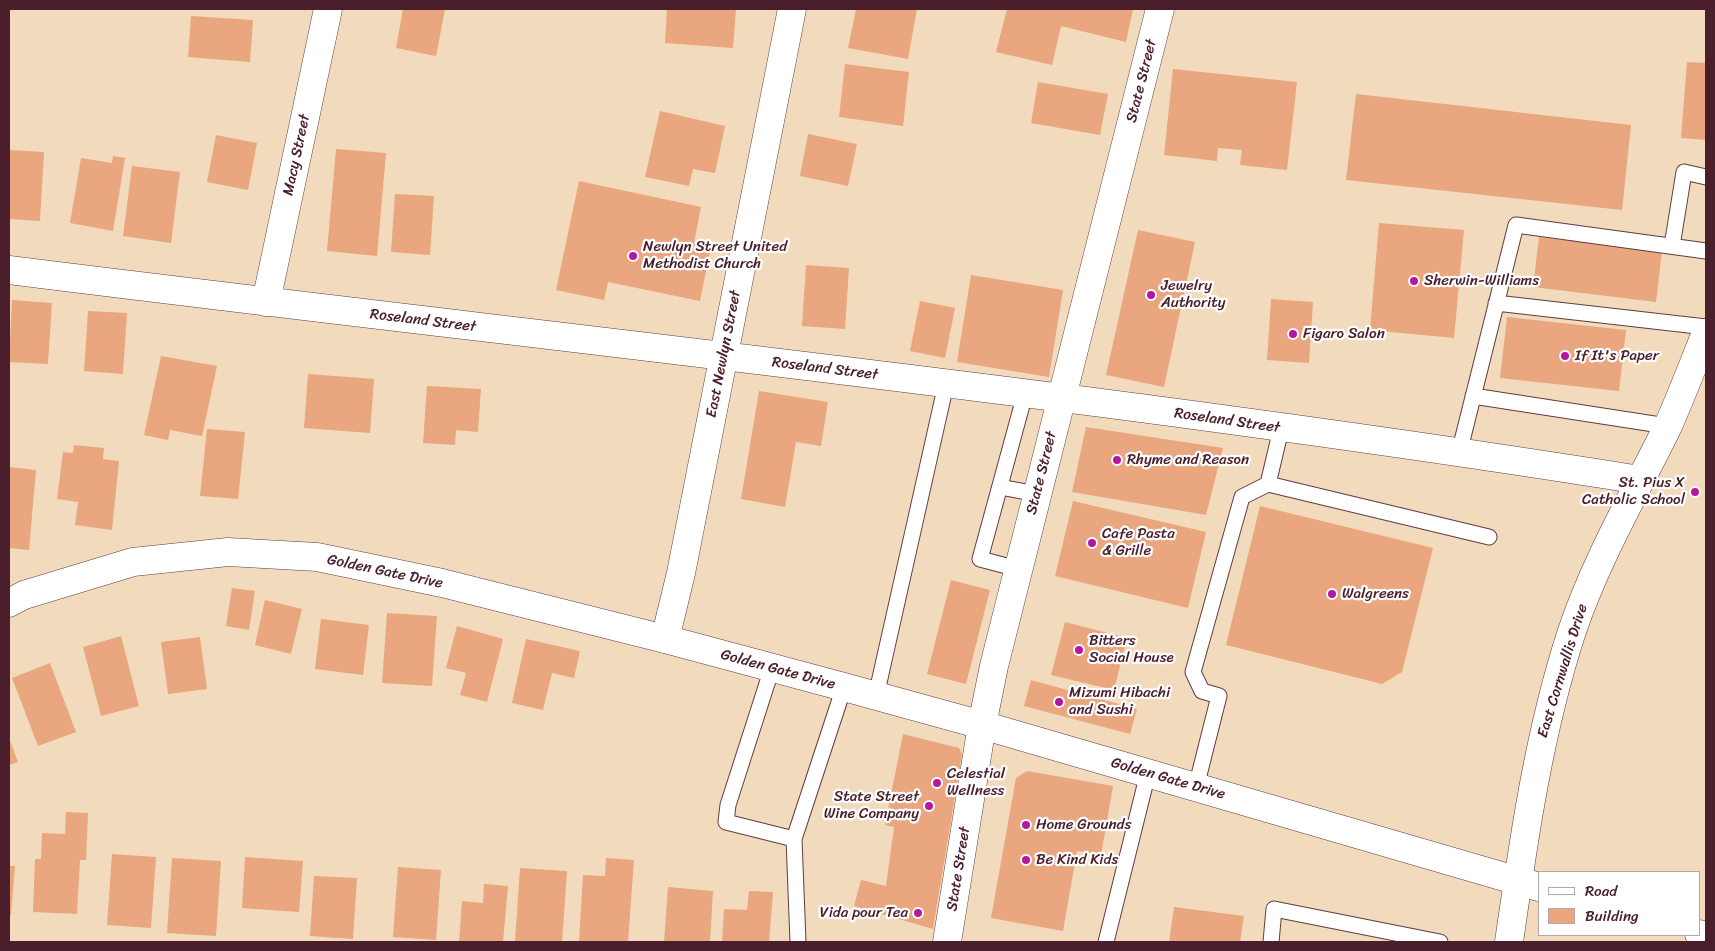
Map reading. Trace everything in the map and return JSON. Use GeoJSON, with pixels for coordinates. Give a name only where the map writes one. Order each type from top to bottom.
{"type":"FeatureCollection","features":[{"type":"Feature","properties":{"kind":"street","name":"Macy Street"},"geometry":{"type":"LineString","coordinates":[[266,302],[328,9]]}},
{"type":"Feature","properties":{"kind":"street","name":"East Newlyn Street"},"geometry":{"type":"LineString","coordinates":[[665,639],[681,573],[792,9]]}},
{"type":"Feature","properties":{"kind":"street","name":"State Street"},"geometry":{"type":"LineString","coordinates":[[947,942],[982,724],[1036,494],[1103,241],[1160,9]]}},
{"type":"Feature","properties":{"kind":"street","name":"Roseland Street"},"geometry":{"type":"LineString","coordinates":[[9,270],[1060,398],[1640,480]]}},
{"type":"Feature","properties":{"kind":"street","name":"East Cornwallis Drive"},"geometry":{"type":"LineString","coordinates":[[1509,942],[1528,884],[1546,723],[1572,630],[1615,529],[1667,426],[1706,333]]}},
{"type":"Feature","properties":{"kind":"street","name":"Golden Gate Drive"},"geometry":{"type":"LineString","coordinates":[[9,603],[24,595],[133,562],[228,552],[317,557],[442,583],[665,639],[982,724],[1528,884]]}},
{"type":"Feature","properties":{"kind":"lane"},"geometry":{"type":"LineString","coordinates":[[1672,246],[1684,172],[1706,177]]}},
{"type":"Feature","properties":{"kind":"lane"},"geometry":{"type":"LineString","coordinates":[[1459,453],[1516,225],[1706,250]]}},
{"type":"Feature","properties":{"kind":"lane"},"geometry":{"type":"LineString","coordinates":[[1496,303],[1706,327]]}},
{"type":"Feature","properties":{"kind":"lane"},"geometry":{"type":"LineString","coordinates":[[876,696],[946,384]]}},
{"type":"Feature","properties":{"kind":"lane"},"geometry":{"type":"LineString","coordinates":[[1018,569],[980,559],[1025,394]]}},
{"type":"Feature","properties":{"kind":"lane"},"geometry":{"type":"LineString","coordinates":[[1473,396],[1667,426]]}},
{"type":"Feature","properties":{"kind":"lane"},"geometry":{"type":"LineString","coordinates":[[1268,484],[1281,429]]}},
{"type":"Feature","properties":{"kind":"lane"},"geometry":{"type":"LineString","coordinates":[[1196,787],[1219,696],[1202,691],[1193,672],[1242,497],[1268,484],[1489,537]]}},
{"type":"Feature","properties":{"kind":"lane"},"geometry":{"type":"LineString","coordinates":[[1000,487],[1036,494]]}},
{"type":"Feature","properties":{"kind":"lane"},"geometry":{"type":"LineString","coordinates":[[772,668],[728,806],[726,822],[794,839]]}},
{"type":"Feature","properties":{"kind":"lane"},"geometry":{"type":"LineString","coordinates":[[798,942],[794,839],[844,687]]}},
{"type":"Feature","properties":{"kind":"lane"},"geometry":{"type":"LineString","coordinates":[[1106,942],[1148,773]]}},
{"type":"Feature","properties":{"kind":"lane"},"geometry":{"type":"LineString","coordinates":[[1271,942],[1274,909],[1440,942]]}},
{"type":"Feature","properties":{"kind":"building"},"geometry":{"type":"Polygon","coordinates":[[[403,9],[445,9],[436,56],[396,48],[403,9]]]}},
{"type":"Feature","properties":{"kind":"building"},"geometry":{"type":"Polygon","coordinates":[[[667,9],[736,9],[733,48],[665,43],[667,9]]]}},
{"type":"Feature","properties":{"kind":"building"},"geometry":{"type":"Polygon","coordinates":[[[856,9],[917,9],[908,59],[848,48],[856,9]]]}},
{"type":"Feature","properties":{"kind":"building"},"geometry":{"type":"Polygon","coordinates":[[[1007,9],[1133,9],[1126,42],[1061,26],[1052,65],[996,52],[1007,9]]]}},
{"type":"Feature","properties":{"kind":"building"},"geometry":{"type":"Polygon","coordinates":[[[191,16],[253,20],[250,62],[188,57],[191,16]]]}},
{"type":"Feature","properties":{"kind":"building"},"geometry":{"type":"Polygon","coordinates":[[[1687,62],[1706,63],[1706,140],[1681,138],[1687,62]]]}},
{"type":"Feature","properties":{"kind":"building"},"geometry":{"type":"Polygon","coordinates":[[[845,64],[909,72],[903,126],[839,117],[845,64]]]}},
{"type":"Feature","properties":{"kind":"building"},"geometry":{"type":"Polygon","coordinates":[[[1173,69],[1297,82],[1287,170],[1240,165],[1242,150],[1218,148],[1217,161],[1164,155],[1173,69]]]}},
{"type":"Feature","properties":{"kind":"building"},"geometry":{"type":"Polygon","coordinates":[[[1038,82],[1108,94],[1100,135],[1031,123],[1038,82]]]}},
{"type":"Feature","properties":{"kind":"building"},"geometry":{"type":"Polygon","coordinates":[[[1356,94],[1631,125],[1622,210],[1346,180],[1356,94]]]}},
{"type":"Feature","properties":{"kind":"building"},"geometry":{"type":"Polygon","coordinates":[[[660,111],[725,126],[715,173],[693,169],[689,186],[645,177],[660,111]]]}},
{"type":"Feature","properties":{"kind":"building"},"geometry":{"type":"Polygon","coordinates":[[[808,134],[857,144],[848,186],[800,176],[808,134]]]}},
{"type":"Feature","properties":{"kind":"building"},"geometry":{"type":"Polygon","coordinates":[[[216,135],[257,143],[248,190],[207,182],[216,135]]]}},
{"type":"Feature","properties":{"kind":"building"},"geometry":{"type":"Polygon","coordinates":[[[336,149],[386,153],[377,256],[327,251],[336,149]]]}},
{"type":"Feature","properties":{"kind":"building"},"geometry":{"type":"Polygon","coordinates":[[[9,150],[44,152],[40,221],[9,219],[9,150]]]}},
{"type":"Feature","properties":{"kind":"building"},"geometry":{"type":"Polygon","coordinates":[[[113,156],[125,158],[113,231],[70,223],[81,158],[112,163],[113,156]]]}},
{"type":"Feature","properties":{"kind":"building"},"geometry":{"type":"Polygon","coordinates":[[[132,166],[180,172],[171,243],[123,236],[132,166]]]}},
{"type":"Feature","properties":{"kind":"building"},"geometry":{"type":"Polygon","coordinates":[[[579,181],[701,207],[694,243],[711,246],[700,301],[608,282],[604,300],[556,290],[579,181]]]}},
{"type":"Feature","properties":{"kind":"building"},"geometry":{"type":"Polygon","coordinates":[[[395,194],[434,196],[430,255],[391,252],[395,194]]]}},
{"type":"Feature","properties":{"kind":"building"},"geometry":{"type":"Polygon","coordinates":[[[1379,223],[1464,230],[1454,338],[1370,330],[1379,223]]]}},
{"type":"Feature","properties":{"kind":"building"},"geometry":{"type":"Polygon","coordinates":[[[1138,230],[1195,242],[1164,387],[1106,375],[1138,230]]]}},
{"type":"Feature","properties":{"kind":"building"},"geometry":{"type":"Polygon","coordinates":[[[1539,237],[1662,251],[1656,302],[1533,287],[1539,237]]]}},
{"type":"Feature","properties":{"kind":"building"},"geometry":{"type":"Polygon","coordinates":[[[806,265],[849,268],[845,329],[802,326],[806,265]]]}},
{"type":"Feature","properties":{"kind":"building"},"geometry":{"type":"Polygon","coordinates":[[[971,275],[1063,290],[1049,377],[957,362],[971,275]]]}},
{"type":"Feature","properties":{"kind":"building"},"geometry":{"type":"Polygon","coordinates":[[[1271,299],[1313,302],[1309,363],[1267,360],[1271,299]]]}},
{"type":"Feature","properties":{"kind":"building"},"geometry":{"type":"Polygon","coordinates":[[[12,300],[52,303],[48,364],[9,362],[12,300]]]}},
{"type":"Feature","properties":{"kind":"building"},"geometry":{"type":"Polygon","coordinates":[[[920,301],[955,308],[945,358],[910,351],[920,301]]]}},
{"type":"Feature","properties":{"kind":"building"},"geometry":{"type":"Polygon","coordinates":[[[88,311],[127,313],[123,374],[84,371],[88,311]]]}},
{"type":"Feature","properties":{"kind":"building"},"geometry":{"type":"Polygon","coordinates":[[[1507,317],[1626,330],[1619,391],[1500,378],[1507,317]]]}},
{"type":"Feature","properties":{"kind":"building"},"geometry":{"type":"Polygon","coordinates":[[[161,356],[217,366],[202,436],[170,430],[168,440],[144,435],[161,356]]]}},
{"type":"Feature","properties":{"kind":"building"},"geometry":{"type":"Polygon","coordinates":[[[308,374],[374,379],[370,433],[304,428],[308,374]]]}},
{"type":"Feature","properties":{"kind":"building"},"geometry":{"type":"Polygon","coordinates":[[[427,386],[481,389],[478,432],[456,430],[455,445],[423,443],[427,386]]]}},
{"type":"Feature","properties":{"kind":"building"},"geometry":{"type":"Polygon","coordinates":[[[759,391],[828,402],[821,446],[796,442],[785,507],[741,499],[759,391]]]}},
{"type":"Feature","properties":{"kind":"building"},"geometry":{"type":"Polygon","coordinates":[[[1086,427],[1223,448],[1206,515],[1072,492],[1086,427]]]}},
{"type":"Feature","properties":{"kind":"building"},"geometry":{"type":"Polygon","coordinates":[[[207,429],[245,432],[238,499],[200,496],[207,429]]]}},
{"type":"Feature","properties":{"kind":"building"},"geometry":{"type":"Polygon","coordinates":[[[74,445],[104,448],[103,459],[119,461],[112,530],[75,525],[78,502],[57,499],[63,452],[73,453],[74,445]]]}},
{"type":"Feature","properties":{"kind":"building"},"geometry":{"type":"Polygon","coordinates":[[[9,467],[36,470],[29,550],[9,548],[9,467]]]}},
{"type":"Feature","properties":{"kind":"building"},"geometry":{"type":"Polygon","coordinates":[[[1073,501],[1206,532],[1188,608],[1055,576],[1073,501]]]}},
{"type":"Feature","properties":{"kind":"building"},"geometry":{"type":"Polygon","coordinates":[[[1260,506],[1433,548],[1402,672],[1382,684],[1226,645],[1260,506]]]}},
{"type":"Feature","properties":{"kind":"building"},"geometry":{"type":"Polygon","coordinates":[[[951,580],[990,590],[966,684],[927,674],[951,580]]]}},
{"type":"Feature","properties":{"kind":"building"},"geometry":{"type":"Polygon","coordinates":[[[232,588],[255,591],[249,630],[226,626],[232,588]]]}},
{"type":"Feature","properties":{"kind":"building"},"geometry":{"type":"Polygon","coordinates":[[[265,600],[302,609],[291,654],[255,645],[265,600]]]}},
{"type":"Feature","properties":{"kind":"building"},"geometry":{"type":"Polygon","coordinates":[[[387,613],[437,616],[432,686],[382,683],[387,613]]]}},
{"type":"Feature","properties":{"kind":"building"},"geometry":{"type":"Polygon","coordinates":[[[321,619],[369,625],[363,675],[315,669],[321,619]]]}},
{"type":"Feature","properties":{"kind":"building"},"geometry":{"type":"Polygon","coordinates":[[[1065,622],[1127,638],[1114,690],[1051,675],[1065,622]]]}},
{"type":"Feature","properties":{"kind":"building"},"geometry":{"type":"Polygon","coordinates":[[[457,626],[503,639],[487,702],[460,695],[466,673],[446,668],[457,626]]]}},
{"type":"Feature","properties":{"kind":"building"},"geometry":{"type":"Polygon","coordinates":[[[121,636],[139,706],[101,716],[83,647],[121,636]]]}},
{"type":"Feature","properties":{"kind":"building"},"geometry":{"type":"Polygon","coordinates":[[[200,637],[207,689],[168,694],[161,642],[200,637]]]}},
{"type":"Feature","properties":{"kind":"building"},"geometry":{"type":"Polygon","coordinates":[[[526,639],[580,651],[574,678],[552,673],[543,710],[512,703],[526,639]]]}},
{"type":"Feature","properties":{"kind":"building"},"geometry":{"type":"Polygon","coordinates":[[[50,663],[76,732],[38,746],[12,678],[50,663]]]}},
{"type":"Feature","properties":{"kind":"building"},"geometry":{"type":"Polygon","coordinates":[[[1031,680],[1137,709],[1130,734],[1024,706],[1031,680]]]}},
{"type":"Feature","properties":{"kind":"building"},"geometry":{"type":"Polygon","coordinates":[[[903,734],[959,748],[962,754],[933,929],[854,906],[861,880],[886,886],[894,827],[885,825],[903,734]]]}},
{"type":"Feature","properties":{"kind":"building"},"geometry":{"type":"Polygon","coordinates":[[[9,738],[18,762],[9,765],[9,738]]]}},
{"type":"Feature","properties":{"kind":"building"},"geometry":{"type":"Polygon","coordinates":[[[1027,771],[1113,786],[1101,855],[1077,851],[1063,931],[991,918],[1016,778],[1027,771]]]}},
{"type":"Feature","properties":{"kind":"building"},"geometry":{"type":"Polygon","coordinates":[[[66,812],[88,813],[86,860],[80,860],[77,914],[33,912],[35,859],[41,859],[42,833],[65,834],[66,812]]]}},
{"type":"Feature","properties":{"kind":"building"},"geometry":{"type":"Polygon","coordinates":[[[112,854],[156,857],[151,928],[107,925],[112,854]]]}},
{"type":"Feature","properties":{"kind":"building"},"geometry":{"type":"Polygon","coordinates":[[[245,857],[303,861],[299,912],[242,908],[245,857]]]}},
{"type":"Feature","properties":{"kind":"building"},"geometry":{"type":"Polygon","coordinates":[[[172,858],[221,861],[216,936],[167,933],[172,858]]]}},
{"type":"Feature","properties":{"kind":"building"},"geometry":{"type":"Polygon","coordinates":[[[606,858],[634,860],[628,942],[579,942],[583,875],[605,876],[606,858]]]}},
{"type":"Feature","properties":{"kind":"building"},"geometry":{"type":"Polygon","coordinates":[[[9,866],[15,866],[11,915],[9,915],[9,866]]]}},
{"type":"Feature","properties":{"kind":"building"},"geometry":{"type":"Polygon","coordinates":[[[398,867],[441,870],[436,940],[393,937],[398,867]]]}},
{"type":"Feature","properties":{"kind":"building"},"geometry":{"type":"Polygon","coordinates":[[[520,868],[567,871],[562,942],[515,942],[520,868]]]}},
{"type":"Feature","properties":{"kind":"building"},"geometry":{"type":"Polygon","coordinates":[[[314,876],[357,878],[353,939],[310,936],[314,876]]]}},
{"type":"Feature","properties":{"kind":"building"},"geometry":{"type":"Polygon","coordinates":[[[484,884],[508,886],[503,942],[459,942],[462,901],[483,903],[484,884]]]}},
{"type":"Feature","properties":{"kind":"building"},"geometry":{"type":"Polygon","coordinates":[[[668,887],[713,891],[710,942],[664,942],[668,887]]]}},
{"type":"Feature","properties":{"kind":"building"},"geometry":{"type":"Polygon","coordinates":[[[749,891],[773,892],[769,942],[722,942],[724,909],[747,910],[749,891]]]}},
{"type":"Feature","properties":{"kind":"building"},"geometry":{"type":"Polygon","coordinates":[[[1174,907],[1244,916],[1240,942],[1169,942],[1174,907]]]}},
{"type":"Feature","properties":{"kind":"place","name":"Newlyn Street United Methodist Church"},"geometry":{"type":"Point","coordinates":[633,256]}},
{"type":"Feature","properties":{"kind":"place","name":"Sherwin-Williams"},"geometry":{"type":"Point","coordinates":[1414,281]}},
{"type":"Feature","properties":{"kind":"place","name":"Jewelry Authority"},"geometry":{"type":"Point","coordinates":[1151,295]}},
{"type":"Feature","properties":{"kind":"place","name":"Figaro Salon"},"geometry":{"type":"Point","coordinates":[1293,334]}},
{"type":"Feature","properties":{"kind":"place","name":"If It's Paper"},"geometry":{"type":"Point","coordinates":[1565,356]}},
{"type":"Feature","properties":{"kind":"place","name":"Rhyme and Reason"},"geometry":{"type":"Point","coordinates":[1117,460]}},
{"type":"Feature","properties":{"kind":"place","name":"St. Pius X Catholic School"},"geometry":{"type":"Point","coordinates":[1695,492]}},
{"type":"Feature","properties":{"kind":"place","name":"Cafe Pasta & Grille"},"geometry":{"type":"Point","coordinates":[1092,543]}},
{"type":"Feature","properties":{"kind":"place","name":"Walgreens"},"geometry":{"type":"Point","coordinates":[1332,594]}},
{"type":"Feature","properties":{"kind":"place","name":"Bitters Social House"},"geometry":{"type":"Point","coordinates":[1079,650]}},
{"type":"Feature","properties":{"kind":"place","name":"Mizumi Hibachi and Sushi"},"geometry":{"type":"Point","coordinates":[1059,702]}},
{"type":"Feature","properties":{"kind":"place","name":"Celestial Wellness"},"geometry":{"type":"Point","coordinates":[937,783]}},
{"type":"Feature","properties":{"kind":"place","name":"State Street Wine Company"},"geometry":{"type":"Point","coordinates":[929,806]}},
{"type":"Feature","properties":{"kind":"place","name":"Home Grounds"},"geometry":{"type":"Point","coordinates":[1026,825]}},
{"type":"Feature","properties":{"kind":"place","name":"Be Kind Kids"},"geometry":{"type":"Point","coordinates":[1026,860]}},
{"type":"Feature","properties":{"kind":"place","name":"Vida pour Tea"},"geometry":{"type":"Point","coordinates":[918,913]}}]}
